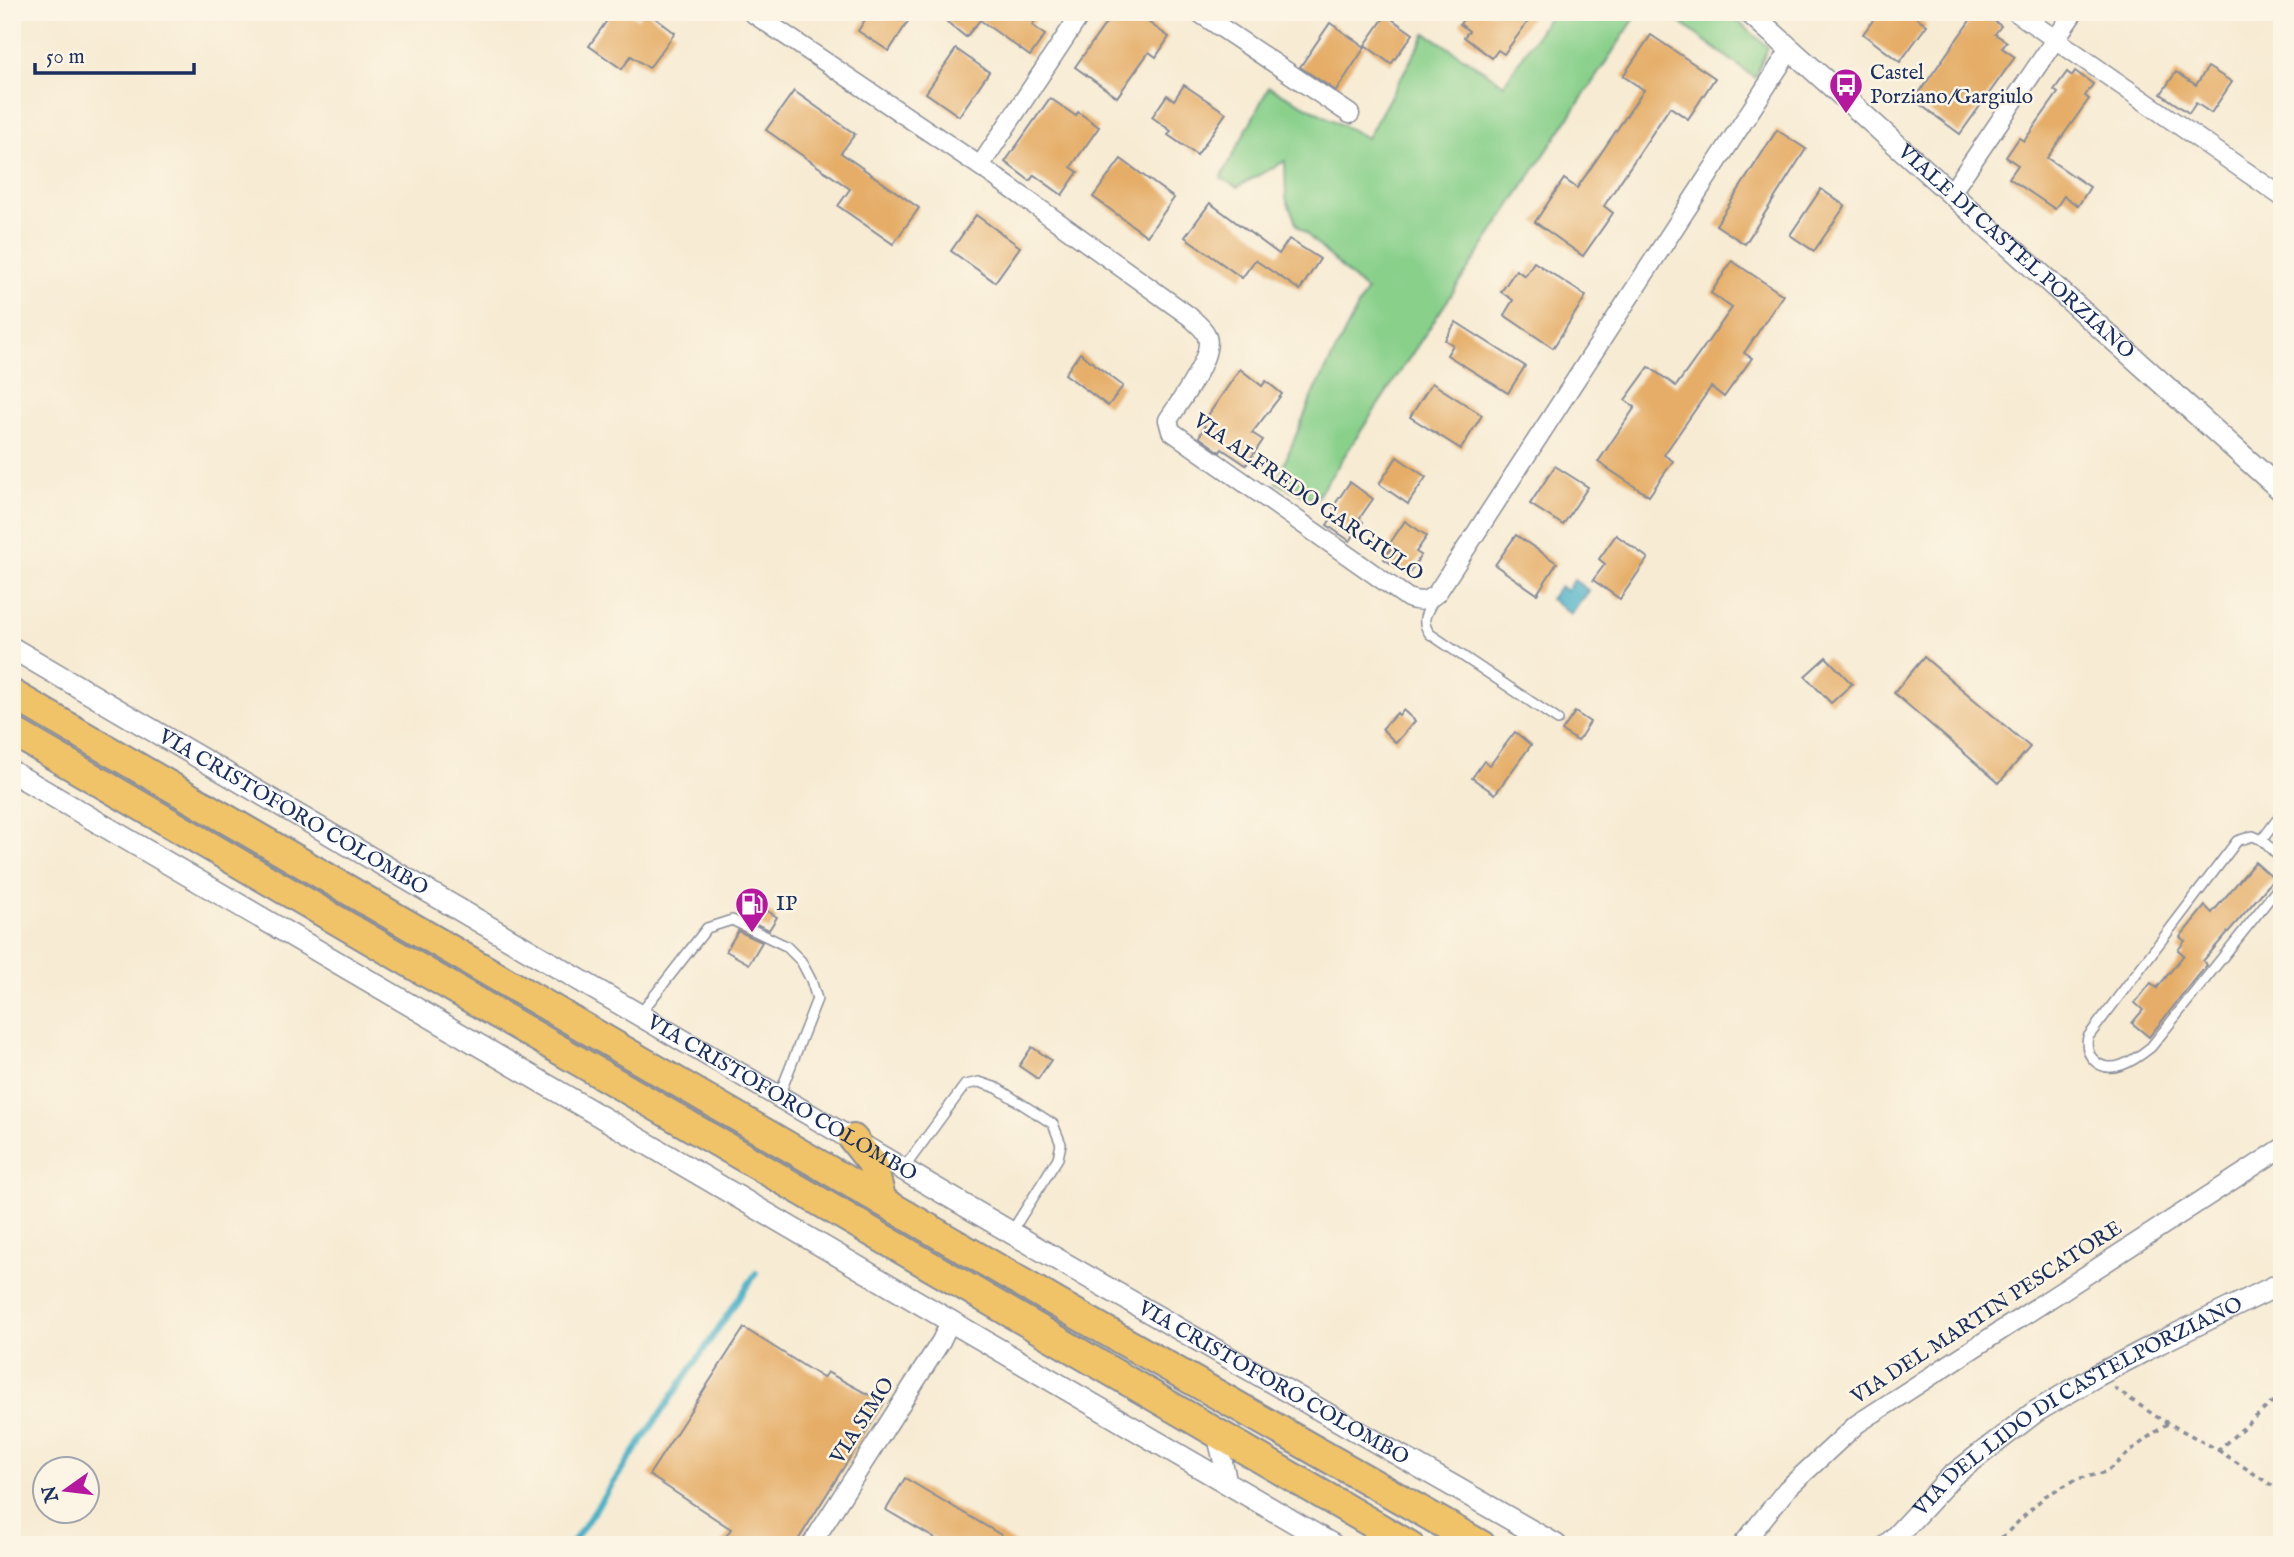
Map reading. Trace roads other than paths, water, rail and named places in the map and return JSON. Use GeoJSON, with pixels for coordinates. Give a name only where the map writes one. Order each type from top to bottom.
{"type":"FeatureCollection","features":[{"type":"Feature","properties":{"kind":"main road","name":"VIA CRISTOFORO COLOMBO"},"geometry":{"type":"LineString","coordinates":[[12,694],[882,1201],[1481,1545]]}},
{"type":"Feature","properties":{"kind":"main road"},"geometry":{"type":"LineString","coordinates":[[12,731],[1409,1545]]}},
{"type":"Feature","properties":{"kind":"main road"},"geometry":{"type":"LineString","coordinates":[[853,1139],[872,1163],[882,1201]]}},
{"type":"Feature","properties":{"kind":"street","name":"VIA ALFREDO GARGIULO"},"geometry":{"type":"LineString","coordinates":[[751,12],[981,166],[1189,316],[1204,331],[1209,345],[1205,358],[1168,420],[1171,431],[1408,598],[1423,601],[1437,593],[1790,50]]}},
{"type":"Feature","properties":{"kind":"street"},"geometry":{"type":"LineString","coordinates":[[981,166],[1082,12]]}},
{"type":"Feature","properties":{"kind":"street"},"geometry":{"type":"LineString","coordinates":[[1198,12],[1350,114]]}},
{"type":"Feature","properties":{"kind":"street","name":"VIALE DI CASTEL PORZIANO"},"geometry":{"type":"LineString","coordinates":[[1749,12],[2282,491]]}},
{"type":"Feature","properties":{"kind":"street"},"geometry":{"type":"LineString","coordinates":[[2016,12],[2281,196]]}},
{"type":"Feature","properties":{"kind":"street"},"geometry":{"type":"LineString","coordinates":[[1951,193],[2074,12]]}},
{"type":"Feature","properties":{"kind":"street","name":"VIA CRISTOFORO COLOMBO"},"geometry":{"type":"LineString","coordinates":[[12,648],[1011,1232],[1556,1545]]}},
{"type":"Feature","properties":{"kind":"street"},"geometry":{"type":"LineString","coordinates":[[12,772],[1333,1545]]}},
{"type":"Feature","properties":{"kind":"street","name":"VIA DEL MARTIN PESCATORE"},"geometry":{"type":"LineString","coordinates":[[1742,1545],[1787,1489],[1857,1424],[2282,1148]]}},
{"type":"Feature","properties":{"kind":"street","name":"VIA DEL LIDO DI CASTELPORZIANO"},"geometry":{"type":"LineString","coordinates":[[1888,1545],[1952,1476],[2035,1412],[2096,1376],[2282,1283]]}},
{"type":"Feature","properties":{"kind":"street","name":"VIA SIMO"},"geometry":{"type":"LineString","coordinates":[[811,1545],[941,1341],[951,1320]]}},
{"type":"Feature","properties":{"kind":"street"},"geometry":{"type":"LineString","coordinates":[[1216,1433],[1228,1483]]}},
{"type":"Feature","properties":{"kind":"lane"},"geometry":{"type":"LineString","coordinates":[[1437,593],[1424,617],[1424,626],[1430,634],[1559,720]]}},
{"type":"Feature","properties":{"kind":"lane"},"geometry":{"type":"LineString","coordinates":[[2262,840],[2282,813]]}},
{"type":"Feature","properties":{"kind":"lane"},"geometry":{"type":"LineString","coordinates":[[2282,860],[2262,840],[2253,836],[2237,841],[2088,1037],[2088,1053],[2096,1064],[2109,1068],[2120,1065],[2136,1059],[2151,1047],[2282,883]]}},
{"type":"Feature","properties":{"kind":"lane"},"geometry":{"type":"LineString","coordinates":[[639,1015],[707,928],[732,920],[786,946],[801,961],[817,999],[779,1096]]}},
{"type":"Feature","properties":{"kind":"lane"},"geometry":{"type":"LineString","coordinates":[[903,1169],[965,1085],[979,1082],[997,1088],[1052,1124],[1062,1144],[1058,1158],[1011,1232]]}},
{"type":"Feature","properties":{"kind":"water"},"geometry":{"type":"Polygon","coordinates":[[[1574,580],[1589,591],[1571,614],[1550,599],[1560,586],[1566,590],[1574,580]]]}},
{"type":"Feature","properties":{"kind":"waterway"},"geometry":{"type":"LineString","coordinates":[[571,1545],[756,1273]]}},
{"type":"Feature","properties":{"kind":"place","name":"Castel Porziano/Gargiulo"},"geometry":{"type":"Point","coordinates":[1846,115]}},
{"type":"Feature","properties":{"kind":"place","name":"IP"},"geometry":{"type":"Point","coordinates":[752,934]}}]}
